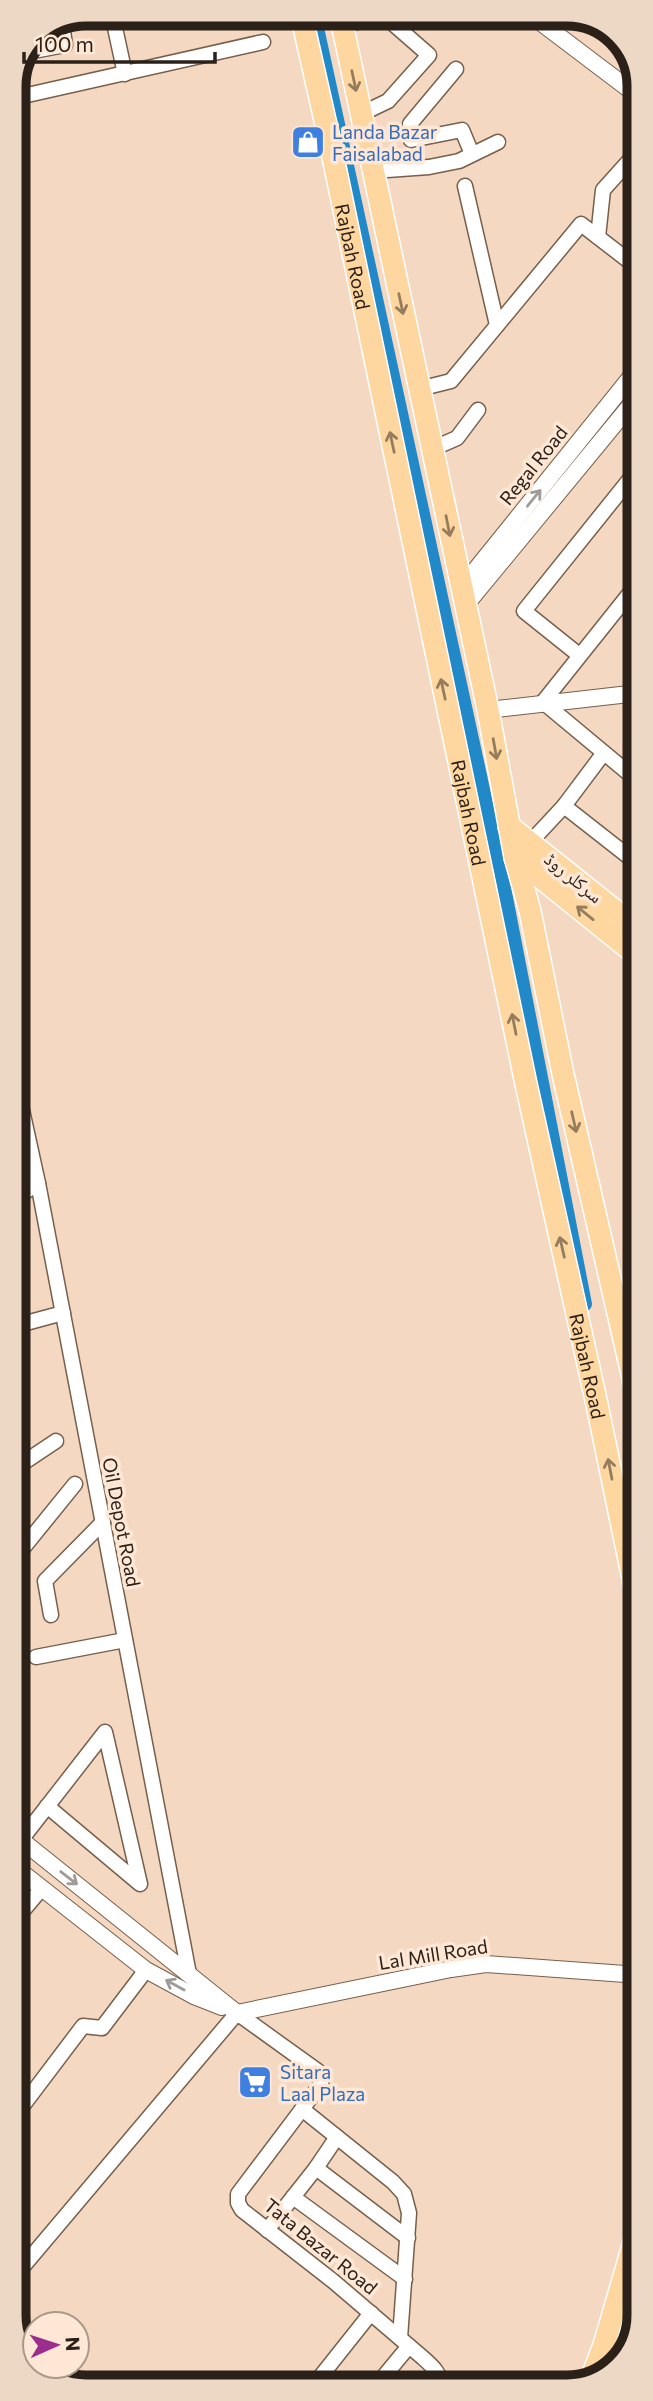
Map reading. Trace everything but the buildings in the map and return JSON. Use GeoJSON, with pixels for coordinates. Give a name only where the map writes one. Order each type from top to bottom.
{"type":"FeatureCollection","features":[{"type":"Feature","properties":{"kind":"main road","name":"Rajbah Road"},"geometry":{"type":"LineString","coordinates":[[304,26],[332,138],[627,1550]]}},
{"type":"Feature","properties":{"kind":"main road","name":"Rajbah Road"},"geometry":{"type":"LineString","coordinates":[[342,26],[361,125],[488,710],[515,857],[530,911],[560,1074],[627,1354]]}},
{"type":"Feature","properties":{"kind":"main road"},"geometry":{"type":"LineString","coordinates":[[332,138],[361,125]]}},
{"type":"Feature","properties":{"kind":"main road","name":"سرکلر روڈ"},"geometry":{"type":"LineString","coordinates":[[509,826],[627,920]]}},
{"type":"Feature","properties":{"kind":"main road"},"geometry":{"type":"LineString","coordinates":[[515,857],[627,947]]}},
{"type":"Feature","properties":{"kind":"main road"},"geometry":{"type":"LineString","coordinates":[[530,911],[560,893]]}},
{"type":"Feature","properties":{"kind":"main road"},"geometry":{"type":"LineString","coordinates":[[529,1083],[560,1074]]}},
{"type":"Feature","properties":{"kind":"main road"},"geometry":{"type":"LineString","coordinates":[[618,2346],[627,2293]]}},
{"type":"Feature","properties":{"kind":"street"},"geometry":{"type":"LineString","coordinates":[[115,26],[125,74]]}},
{"type":"Feature","properties":{"kind":"street"},"geometry":{"type":"LineString","coordinates":[[361,125],[388,101],[429,55],[396,26]]}},
{"type":"Feature","properties":{"kind":"street"},"geometry":{"type":"LineString","coordinates":[[546,26],[627,88]]}},
{"type":"Feature","properties":{"kind":"street"},"geometry":{"type":"LineString","coordinates":[[39,50],[65,45],[63,31]]}},
{"type":"Feature","properties":{"kind":"street"},"geometry":{"type":"LineString","coordinates":[[26,95],[263,42]]}},
{"type":"Feature","properties":{"kind":"street"},"geometry":{"type":"LineString","coordinates":[[456,69],[410,124],[411,140],[462,130],[472,154]]}},
{"type":"Feature","properties":{"kind":"street"},"geometry":{"type":"LineString","coordinates":[[373,171],[429,167],[459,161],[498,142]]}},
{"type":"Feature","properties":{"kind":"street"},"geometry":{"type":"LineString","coordinates":[[598,237],[603,190],[627,165]]}},
{"type":"Feature","properties":{"kind":"street"},"geometry":{"type":"LineString","coordinates":[[465,186],[497,325]]}},
{"type":"Feature","properties":{"kind":"street"},"geometry":{"type":"LineString","coordinates":[[419,389],[451,381],[581,224],[627,259]]}},
{"type":"Feature","properties":{"kind":"street","name":"Regal Road"},"geometry":{"type":"LineString","coordinates":[[463,598],[627,382]]}},
{"type":"Feature","properties":{"kind":"street","name":"Regal Road"},"geometry":{"type":"LineString","coordinates":[[463,598],[627,409]]}},
{"type":"Feature","properties":{"kind":"street"},"geometry":{"type":"LineString","coordinates":[[432,449],[457,439],[478,410]]}},
{"type":"Feature","properties":{"kind":"street"},"geometry":{"type":"LineString","coordinates":[[579,655],[524,611],[627,483]]}},
{"type":"Feature","properties":{"kind":"street"},"geometry":{"type":"LineString","coordinates":[[543,702],[627,596]]}},
{"type":"Feature","properties":{"kind":"street"},"geometry":{"type":"LineString","coordinates":[[488,710],[627,694]]}},
{"type":"Feature","properties":{"kind":"street"},"geometry":{"type":"LineString","coordinates":[[543,702],[627,773]]}},
{"type":"Feature","properties":{"kind":"street"},"geometry":{"type":"LineString","coordinates":[[515,857],[564,806],[603,754]]}},
{"type":"Feature","properties":{"kind":"street"},"geometry":{"type":"LineString","coordinates":[[564,806],[627,855]]}},
{"type":"Feature","properties":{"kind":"street","name":"Oil Depot Road"},"geometry":{"type":"LineString","coordinates":[[26,1128],[189,1973]]}},
{"type":"Feature","properties":{"kind":"street"},"geometry":{"type":"LineString","coordinates":[[26,1177],[38,1183],[26,1191]]}},
{"type":"Feature","properties":{"kind":"street"},"geometry":{"type":"LineString","coordinates":[[26,1322],[63,1313]]}},
{"type":"Feature","properties":{"kind":"street"},"geometry":{"type":"LineString","coordinates":[[26,1461],[56,1441]]}},
{"type":"Feature","properties":{"kind":"street"},"geometry":{"type":"LineString","coordinates":[[26,1544],[75,1484]]}},
{"type":"Feature","properties":{"kind":"street"},"geometry":{"type":"LineString","coordinates":[[51,1615],[45,1581],[103,1522]]}},
{"type":"Feature","properties":{"kind":"street"},"geometry":{"type":"LineString","coordinates":[[36,1657],[125,1640]]}},
{"type":"Feature","properties":{"kind":"street"},"geometry":{"type":"LineString","coordinates":[[26,1829],[105,1732],[140,1884],[47,1806]]}},
{"type":"Feature","properties":{"kind":"street","name":"Tata Bazar Road"},"geometry":{"type":"LineString","coordinates":[[26,1844],[237,2013],[319,2072],[322,2077],[321,2084],[238,2194],[238,2203],[242,2210],[405,2342],[438,2375]]}},
{"type":"Feature","properties":{"kind":"street","name":"Tata Bazar Road"},"geometry":{"type":"LineString","coordinates":[[26,1876],[146,1970],[194,1996],[237,2013]]}},
{"type":"Feature","properties":{"kind":"street"},"geometry":{"type":"LineString","coordinates":[[26,1907],[42,1888]]}},
{"type":"Feature","properties":{"kind":"street","name":"Lal Mill Road"},"geometry":{"type":"LineString","coordinates":[[237,2013],[486,1964],[627,1974]]}},
{"type":"Feature","properties":{"kind":"street"},"geometry":{"type":"LineString","coordinates":[[26,2101],[83,2025],[102,2028],[146,1970]]}},
{"type":"Feature","properties":{"kind":"street"},"geometry":{"type":"LineString","coordinates":[[26,2263],[237,2013]]}},
{"type":"Feature","properties":{"kind":"street"},"geometry":{"type":"LineString","coordinates":[[302,2109],[393,2182],[404,2194],[410,2213],[405,2279],[405,2342],[383,2375]]}},
{"type":"Feature","properties":{"kind":"street"},"geometry":{"type":"LineString","coordinates":[[267,2230],[337,2137]]}},
{"type":"Feature","properties":{"kind":"street"},"geometry":{"type":"LineString","coordinates":[[316,2168],[408,2238]]}},
{"type":"Feature","properties":{"kind":"street"},"geometry":{"type":"LineString","coordinates":[[293,2197],[405,2279]]}},
{"type":"Feature","properties":{"kind":"street"},"geometry":{"type":"LineString","coordinates":[[322,2375],[371,2314]]}},
{"type":"Feature","properties":{"kind":"waterway"},"geometry":{"type":"LineString","coordinates":[[317,26],[501,872],[585,1304]]}},
{"type":"Feature","properties":{"kind":"waterway"},"geometry":{"type":"LineString","coordinates":[[615,2349],[627,2312]]}},
{"type":"Feature","properties":{"kind":"place","name":"Landa Bazar Faisalabad"},"geometry":{"type":"Point","coordinates":[308,142]}},
{"type":"Feature","properties":{"kind":"place","name":"Sitara Laal Plaza"},"geometry":{"type":"Point","coordinates":[255,2082]}}]}
